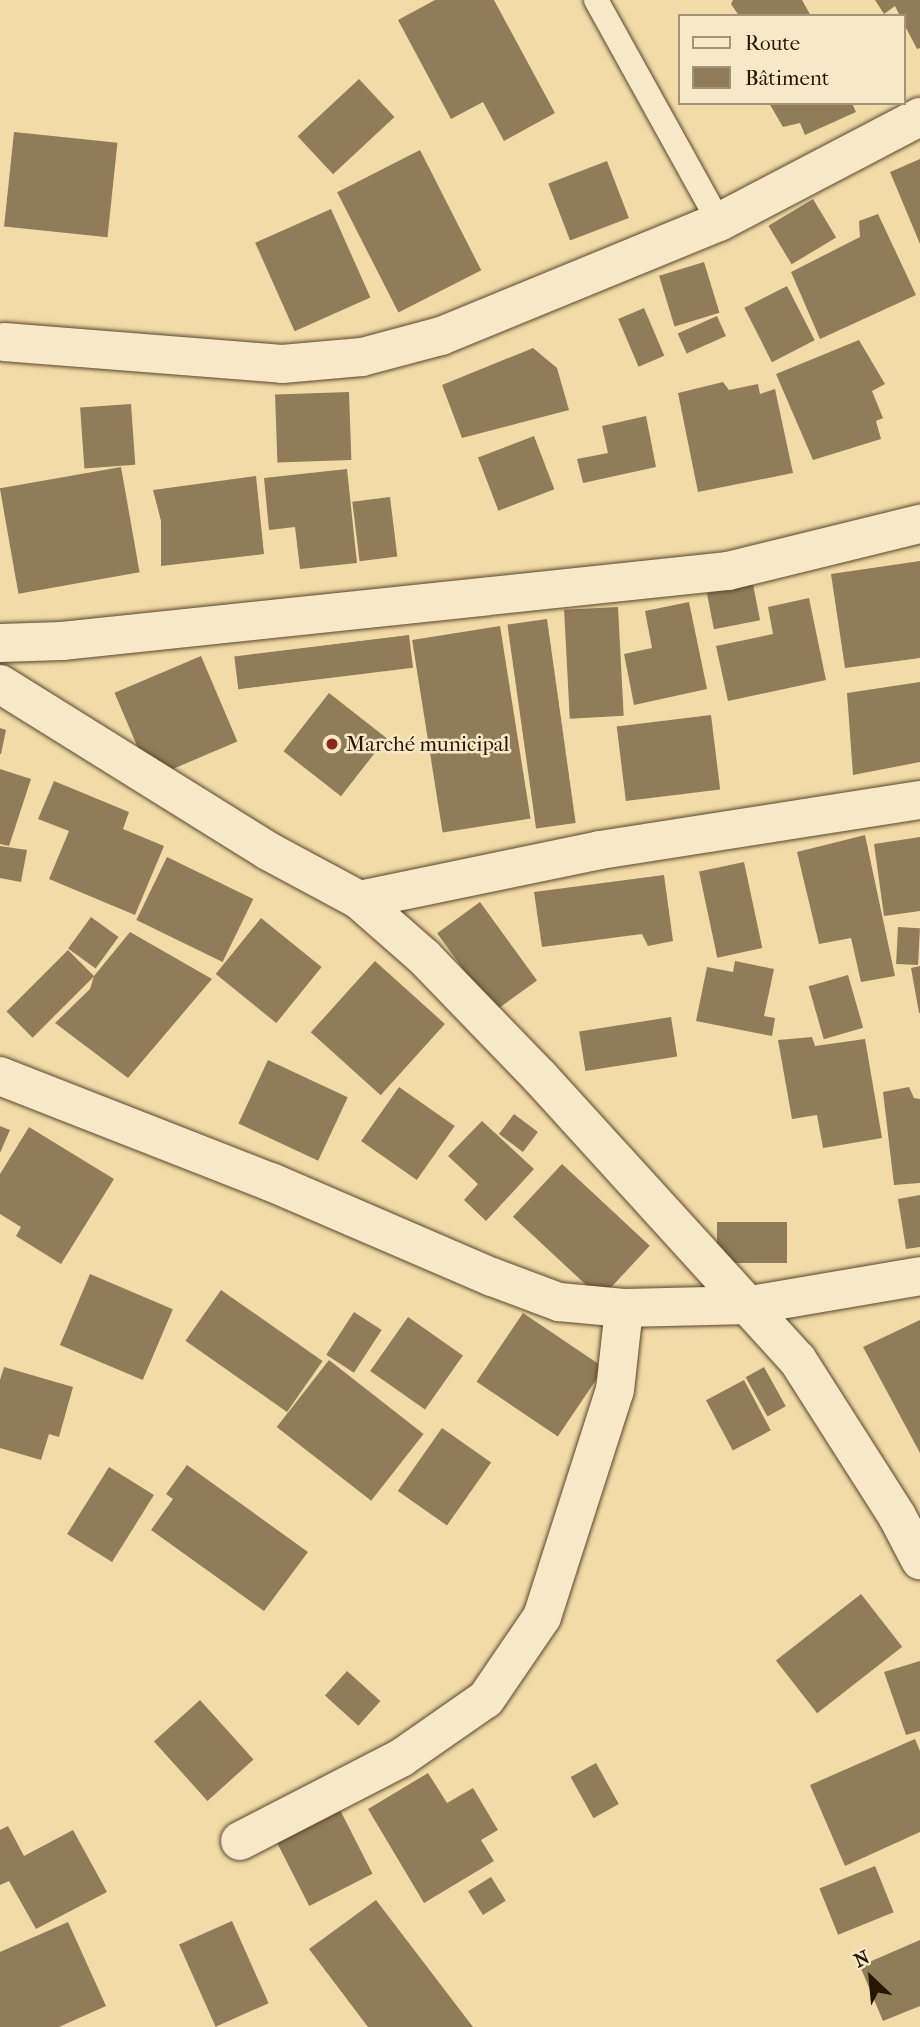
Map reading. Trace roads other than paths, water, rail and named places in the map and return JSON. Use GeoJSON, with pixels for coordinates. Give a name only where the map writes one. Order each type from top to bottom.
{"type":"FeatureCollection","features":[{"type":"Feature","properties":{"kind":"street"},"geometry":{"type":"LineString","coordinates":[[1,349],[282,364],[362,357],[441,336],[719,222],[920,117]]}},
{"type":"Feature","properties":{"kind":"street"},"geometry":{"type":"LineString","coordinates":[[0,643],[62,640],[728,571],[920,524]]}},
{"type":"Feature","properties":{"kind":"street"},"geometry":{"type":"LineString","coordinates":[[0,684],[268,851],[359,900],[425,958],[540,1077],[751,1305],[797,1359],[897,1516],[920,1560]]}},
{"type":"Feature","properties":{"kind":"street"},"geometry":{"type":"LineString","coordinates":[[359,900],[600,850],[920,800]]}},
{"type":"Feature","properties":{"kind":"street"},"geometry":{"type":"LineString","coordinates":[[0,1076],[271,1182],[492,1277],[559,1302],[624,1308],[751,1305],[920,1276]]}},
{"type":"Feature","properties":{"kind":"street"},"geometry":{"type":"LineString","coordinates":[[240,1841],[401,1758],[486,1699],[542,1617],[615,1390],[624,1308]]}},
{"type":"Feature","properties":{"kind":"lane"},"geometry":{"type":"LineString","coordinates":[[596,0],[719,222]]}},
{"type":"Feature","properties":{"kind":"place","name":"Marché municipal"},"geometry":{"type":"Point","coordinates":[332,744]}}]}
